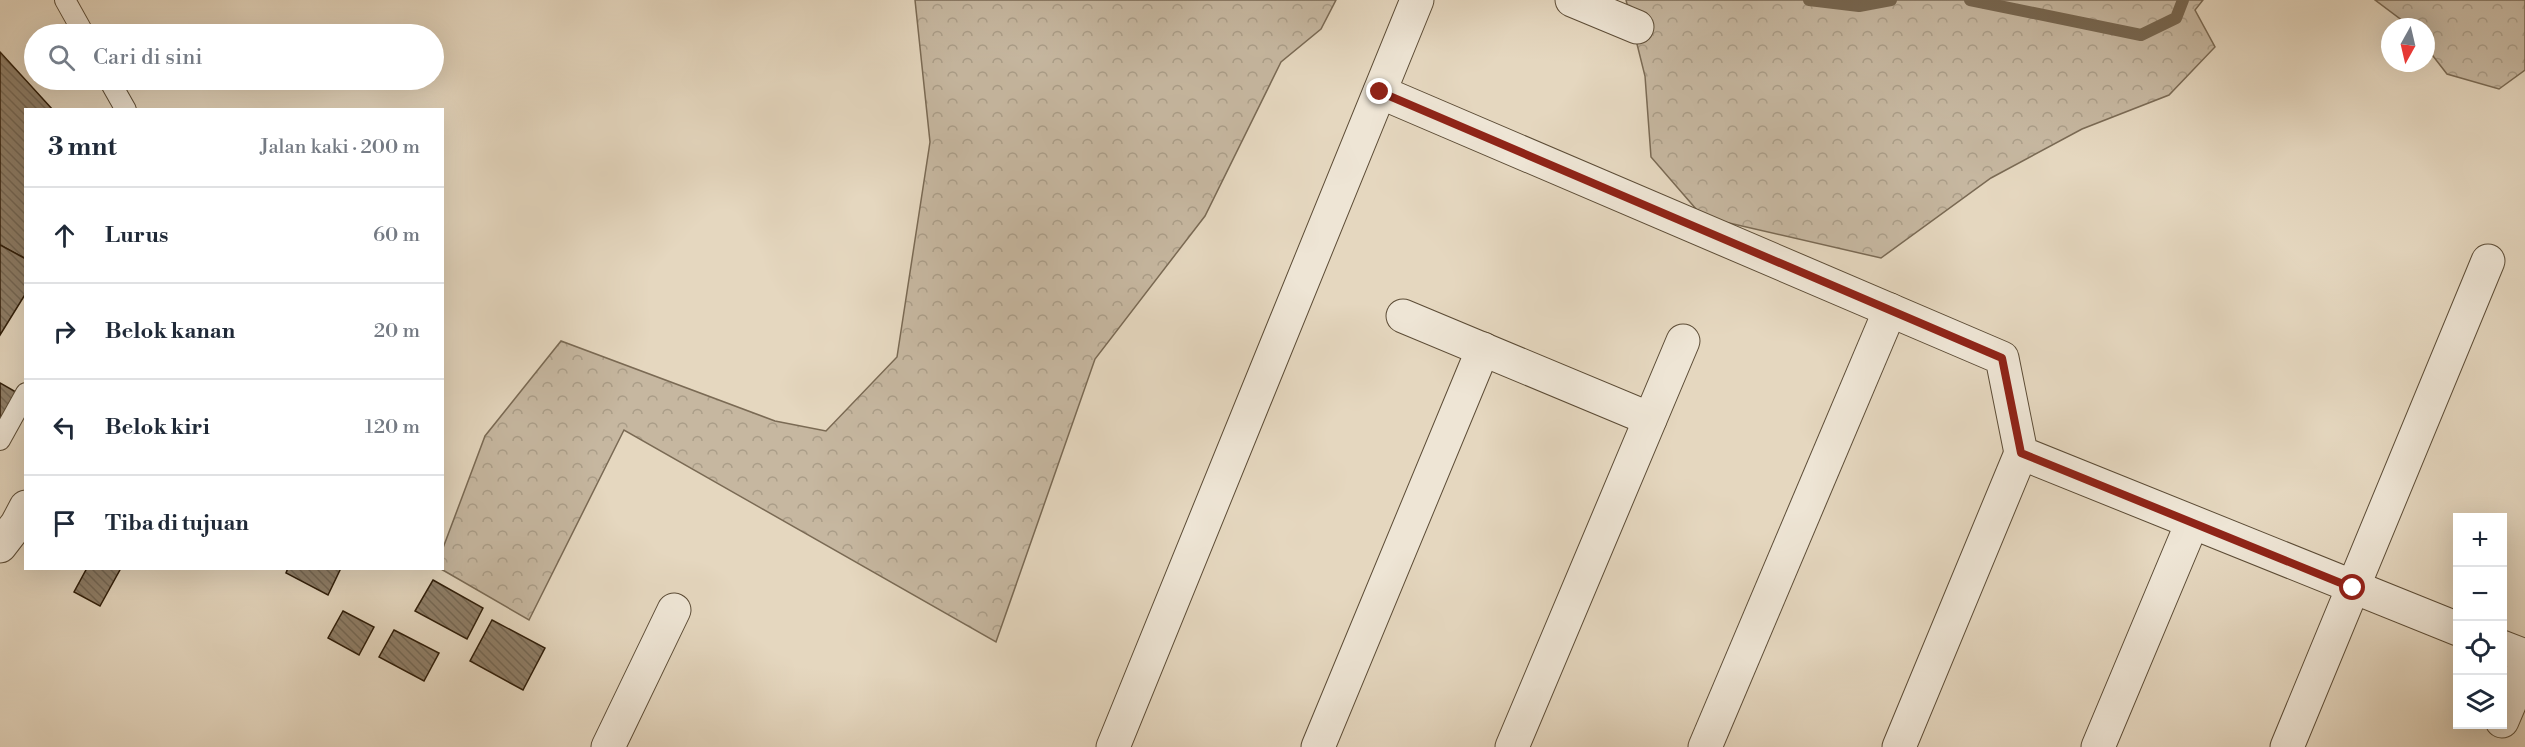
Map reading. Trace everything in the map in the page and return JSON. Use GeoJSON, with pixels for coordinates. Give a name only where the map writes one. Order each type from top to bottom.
{"type":"FeatureCollection","features":[{"type":"Feature","properties":{"kind":"street"},"geometry":{"type":"LineString","coordinates":[[1113,747],[1417,0]]}},
{"type":"Feature","properties":{"kind":"street"},"geometry":{"type":"LineString","coordinates":[[1572,0],[1637,27]]}},
{"type":"Feature","properties":{"kind":"street"},"geometry":{"type":"LineString","coordinates":[[1380,92],[2002,358],[2021,453],[1899,747]]}},
{"type":"Feature","properties":{"kind":"street"},"geometry":{"type":"LineString","coordinates":[[2287,747],[2488,261]]}},
{"type":"Feature","properties":{"kind":"street"},"geometry":{"type":"LineString","coordinates":[[1705,747],[1890,310]]}},
{"type":"Feature","properties":{"kind":"street"},"geometry":{"type":"LineString","coordinates":[[1403,316],[1650,419]]}},
{"type":"Feature","properties":{"kind":"street"},"geometry":{"type":"LineString","coordinates":[[1512,747],[1683,341]]}},
{"type":"Feature","properties":{"kind":"street"},"geometry":{"type":"LineString","coordinates":[[1318,747],[1483,350]]}},
{"type":"Feature","properties":{"kind":"street"},"geometry":{"type":"LineString","coordinates":[[2021,453],[2453,627]]}},
{"type":"Feature","properties":{"kind":"street"},"geometry":{"type":"LineString","coordinates":[[0,546],[24,511]]}},
{"type":"Feature","properties":{"kind":"street"},"geometry":{"type":"LineString","coordinates":[[2098,747],[2192,522]]}},
{"type":"Feature","properties":{"kind":"street"},"geometry":{"type":"LineString","coordinates":[[608,747],[674,610]]}},
{"type":"Feature","properties":{"kind":"street"},"geometry":{"type":"LineString","coordinates":[[2507,649],[2525,656]]}},
{"type":"Feature","properties":{"kind":"street"},"geometry":{"type":"LineString","coordinates":[[2507,711],[2525,668]]}},
{"type":"Feature","properties":{"kind":"street"},"geometry":{"type":"LineString","coordinates":[[2492,747],[2500,729]]}},
{"type":"Feature","properties":{"kind":"lane"},"geometry":{"type":"LineString","coordinates":[[65,0],[78,24]]}},
{"type":"Feature","properties":{"kind":"lane"},"geometry":{"type":"LineString","coordinates":[[115,90],[125,108]]}},
{"type":"Feature","properties":{"kind":"lane"},"geometry":{"type":"LineString","coordinates":[[0,440],[24,397]]}},
{"type":"Feature","properties":{"kind":"green space"},"geometry":{"type":"Polygon","coordinates":[[[915,0],[1336,0],[1321,29],[1281,62],[1205,216],[1095,359],[996,642],[624,430],[529,620],[443,570],[444,545],[485,436],[561,341],[775,421],[826,431],[897,357],[930,142],[915,0]]]}},
{"type":"Feature","properties":{"kind":"green space"},"geometry":{"type":"Polygon","coordinates":[[[1626,0],[2203,0],[2195,10],[2215,47],[2169,95],[2082,129],[1991,178],[1881,258],[1703,217],[1651,157],[1645,76],[1626,0]]]}},
{"type":"Feature","properties":{"kind":"green space"},"geometry":{"type":"Polygon","coordinates":[[[2375,0],[2525,0],[2525,70],[2499,89],[2447,74],[2435,59],[2435,18],[2399,18],[2375,0]]]}},
{"type":"Feature","properties":{"kind":"building"},"geometry":{"type":"Polygon","coordinates":[[[0,52],[24,78],[24,90],[35,90],[51,108],[24,108],[24,258],[0,245],[0,52]]]}},
{"type":"Feature","properties":{"kind":"building"},"geometry":{"type":"Polygon","coordinates":[[[0,245],[24,258],[24,296],[0,335],[0,245]]]}},
{"type":"Feature","properties":{"kind":"building"},"geometry":{"type":"Polygon","coordinates":[[[0,383],[16,392],[0,422],[0,383]]]}},
{"type":"Feature","properties":{"kind":"building"},"geometry":{"type":"Polygon","coordinates":[[[86,570],[120,570],[100,606],[74,592],[86,570]]]}},
{"type":"Feature","properties":{"kind":"building"},"geometry":{"type":"Polygon","coordinates":[[[287,570],[340,570],[328,595],[286,573],[287,570]]]}},
{"type":"Feature","properties":{"kind":"building"},"geometry":{"type":"Polygon","coordinates":[[[433,580],[483,608],[467,639],[415,611],[433,580]]]}},
{"type":"Feature","properties":{"kind":"building"},"geometry":{"type":"Polygon","coordinates":[[[343,611],[374,627],[359,655],[328,638],[343,611]]]}},
{"type":"Feature","properties":{"kind":"building"},"geometry":{"type":"Polygon","coordinates":[[[492,620],[545,648],[523,690],[470,661],[492,620]]]}},
{"type":"Feature","properties":{"kind":"building"},"geometry":{"type":"Polygon","coordinates":[[[394,630],[439,653],[424,681],[379,657],[394,630]]]}},
{"type":"Feature","properties":{"kind":"waterway"},"geometry":{"type":"LineString","coordinates":[[1809,0],[1859,6],[1891,0]]}},
{"type":"Feature","properties":{"kind":"waterway"},"geometry":{"type":"LineString","coordinates":[[1970,0],[2141,35],[2176,18],[2183,0]]}},
{"type":"Feature","properties":{"kind":"route"},"geometry":{"type":"LineString","coordinates":[[1380,92],[2002,358],[2021,453],[2353,588]]}}]}
